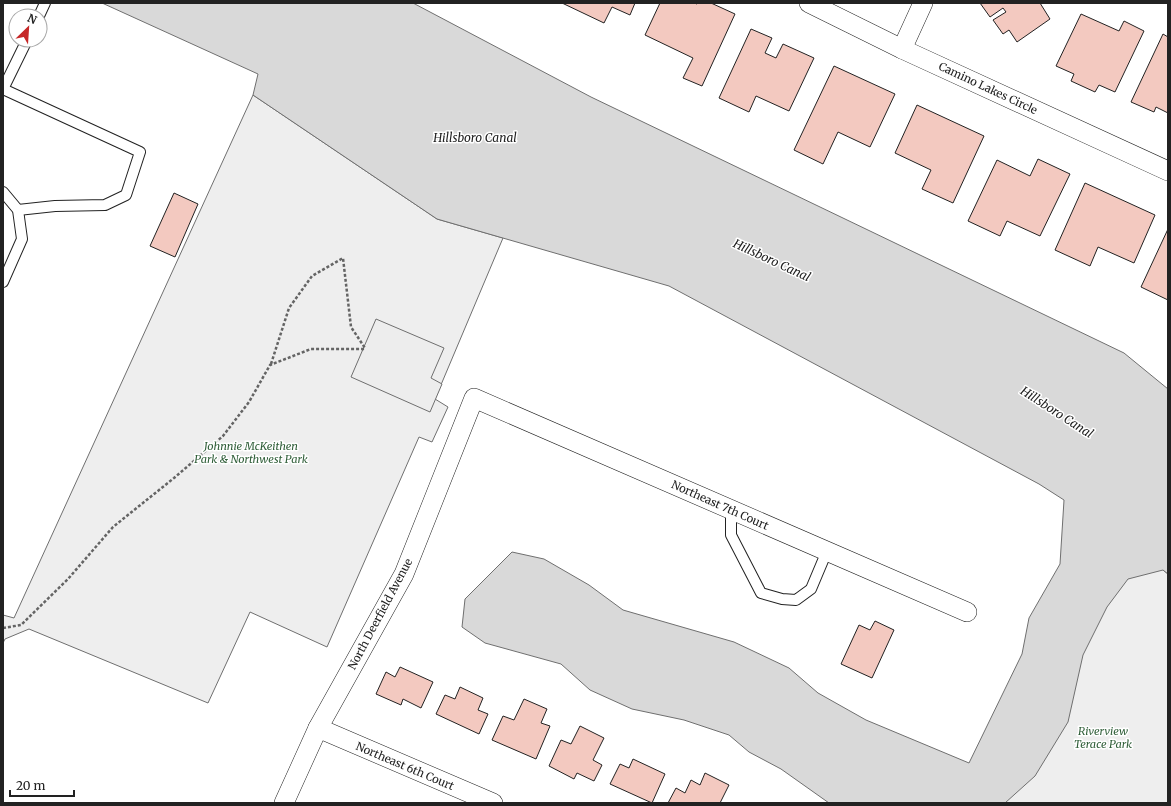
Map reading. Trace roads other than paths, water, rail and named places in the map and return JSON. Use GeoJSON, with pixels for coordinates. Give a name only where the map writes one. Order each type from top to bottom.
{"type":"FeatureCollection","features":[{"type":"Feature","properties":{"kind":"street","name":"Camino Lakes Circle"},"geometry":{"type":"LineString","coordinates":[[809,3],[902,49],[1168,171]]}},
{"type":"Feature","properties":{"kind":"street"},"geometry":{"type":"LineString","coordinates":[[902,49],[923,3]]}},
{"type":"Feature","properties":{"kind":"street","name":"Northeast 7th Court"},"geometry":{"type":"LineString","coordinates":[[474,398],[967,612]]}},
{"type":"Feature","properties":{"kind":"street","name":"North Deerfield Avenue"},"geometry":{"type":"LineString","coordinates":[[284,803],[318,728],[404,574],[474,398]]}},
{"type":"Feature","properties":{"kind":"street","name":"Northeast 6th Court"},"geometry":{"type":"LineString","coordinates":[[318,728],[493,803]]}},
{"type":"Feature","properties":{"kind":"lane"},"geometry":{"type":"LineString","coordinates":[[18,210],[55,206],[105,205],[126,195],[140,152],[3,89],[23,48]]}},
{"type":"Feature","properties":{"kind":"lane"},"geometry":{"type":"LineString","coordinates":[[3,192],[18,210],[22,239],[3,282]]}},
{"type":"Feature","properties":{"kind":"lane"},"geometry":{"type":"LineString","coordinates":[[731,509],[732,535],[761,593],[782,599],[796,600],[811,589],[827,552]]}},
{"type":"Feature","properties":{"kind":"water","name":"Hillsboro Canal"},"geometry":{"type":"Polygon","coordinates":[[[102,3],[413,3],[591,97],[1124,353],[1168,389],[1168,574],[1163,570],[1128,579],[1107,607],[1083,655],[1068,722],[1035,776],[1005,803],[829,803],[781,769],[749,752],[729,735],[684,720],[632,709],[590,690],[561,664],[485,643],[462,627],[465,599],[512,552],[544,559],[589,585],[623,610],[734,642],[789,668],[818,693],[866,720],[969,763],[1022,654],[1029,618],[1060,564],[1064,500],[1039,484],[669,286],[437,219],[253,95],[258,74],[102,3]]]}},
{"type":"Feature","properties":{"kind":"park label","name":"Johnnie McKeithen Park & Northwest Park"},"geometry":{"type":"Point","coordinates":[251,452]}},
{"type":"Feature","properties":{"kind":"park label","name":"Riverview Terace Park"},"geometry":{"type":"Point","coordinates":[1103,737]}}]}
